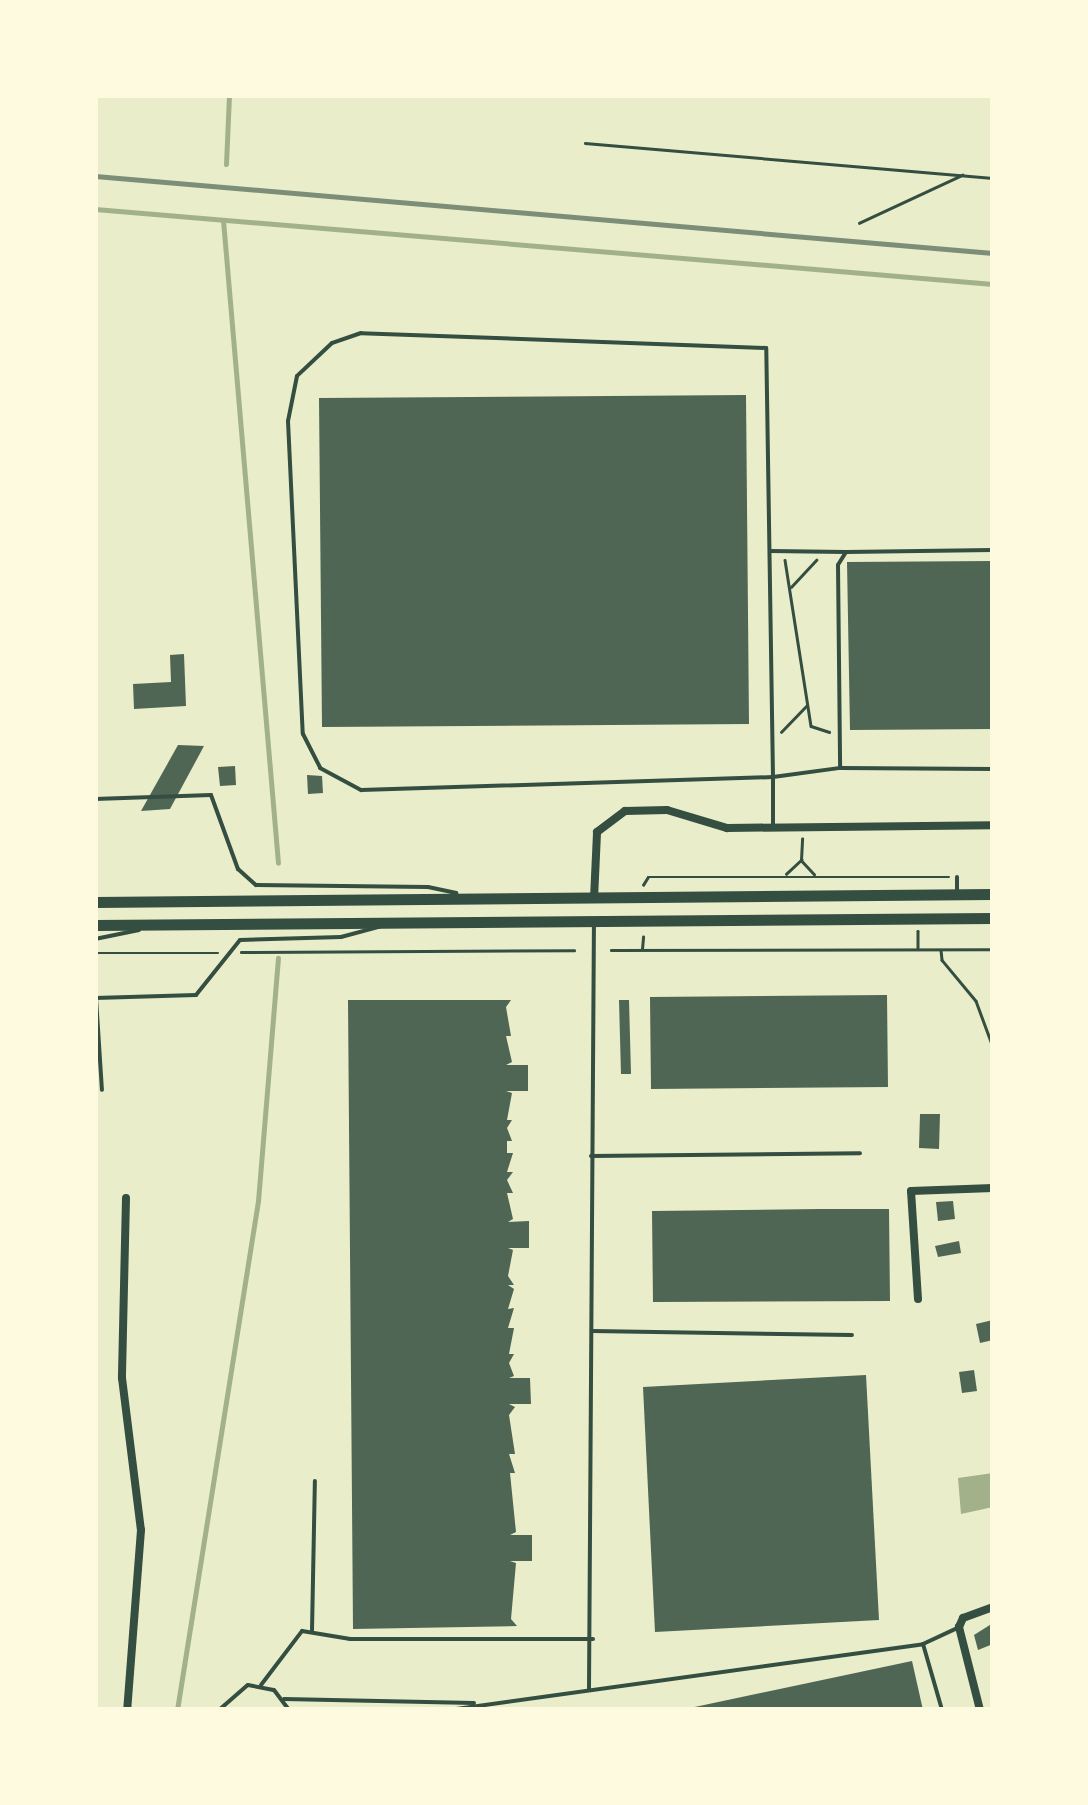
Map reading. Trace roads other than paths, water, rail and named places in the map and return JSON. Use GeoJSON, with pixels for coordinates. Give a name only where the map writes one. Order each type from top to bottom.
{"type":"FeatureCollection","features":[{"type":"Feature","properties":{"kind":"highway"},"geometry":{"type":"LineString","coordinates":[[95,902],[993,894]]}},
{"type":"Feature","properties":{"kind":"highway"},"geometry":{"type":"LineString","coordinates":[[594,899],[594,922]]}},
{"type":"Feature","properties":{"kind":"highway"},"geometry":{"type":"LineString","coordinates":[[95,925],[993,918]]}},
{"type":"Feature","properties":{"kind":"street"},"geometry":{"type":"LineString","coordinates":[[594,899],[594,848],[610,816],[666,810],[727,828],[993,825]]}},
{"type":"Feature","properties":{"kind":"street"},"geometry":{"type":"LineString","coordinates":[[918,1300],[911,1191],[993,1188]]}},
{"type":"Feature","properties":{"kind":"street"},"geometry":{"type":"LineString","coordinates":[[126,1198],[122,1378],[140,1530],[127,1710]]}},
{"type":"Feature","properties":{"kind":"street"},"geometry":{"type":"LineString","coordinates":[[980,1710],[958,1628],[963,1618],[993,1607]]}},
{"type":"Feature","properties":{"kind":"lane"},"geometry":{"type":"LineString","coordinates":[[772,829],[773,778],[766,348],[361,333],[332,343],[297,376],[288,421],[303,734],[320,768],[361,790],[773,778],[840,768],[993,769]]}},
{"type":"Feature","properties":{"kind":"lane"},"geometry":{"type":"LineString","coordinates":[[769,551],[993,550]]}},
{"type":"Feature","properties":{"kind":"lane"},"geometry":{"type":"LineString","coordinates":[[840,768],[838,565],[846,552]]}},
{"type":"Feature","properties":{"kind":"lane"},"geometry":{"type":"LineString","coordinates":[[95,799],[212,795],[238,869],[256,885],[428,887],[468,899]]}},
{"type":"Feature","properties":{"kind":"lane"},"geometry":{"type":"LineString","coordinates":[[957,877],[957,894]]}},
{"type":"Feature","properties":{"kind":"lane"},"geometry":{"type":"LineString","coordinates":[[589,1689],[593,1639],[590,1156],[594,922]]}},
{"type":"Feature","properties":{"kind":"lane"},"geometry":{"type":"LineString","coordinates":[[102,1090],[96,998],[196,995],[240,940],[341,937],[386,924]]}},
{"type":"Feature","properties":{"kind":"lane"},"geometry":{"type":"LineString","coordinates":[[95,939],[155,925]]}},
{"type":"Feature","properties":{"kind":"lane"},"geometry":{"type":"LineString","coordinates":[[590,1156],[860,1152]]}},
{"type":"Feature","properties":{"kind":"lane"},"geometry":{"type":"LineString","coordinates":[[592,1331],[852,1335]]}},
{"type":"Feature","properties":{"kind":"lane"},"geometry":{"type":"LineString","coordinates":[[312,1630],[315,1481]]}},
{"type":"Feature","properties":{"kind":"lane"},"geometry":{"type":"LineString","coordinates":[[449,1710],[923,1644],[958,1628]]}},
{"type":"Feature","properties":{"kind":"lane"},"geometry":{"type":"LineString","coordinates":[[219,1710],[235,1690],[261,1685],[302,1631],[350,1639],[593,1639]]}},
{"type":"Feature","properties":{"kind":"lane"},"geometry":{"type":"LineString","coordinates":[[923,1644],[942,1710]]}},
{"type":"Feature","properties":{"kind":"lane"},"geometry":{"type":"LineString","coordinates":[[261,1685],[284,1699],[484,1703]]}},
{"type":"Feature","properties":{"kind":"lane"},"geometry":{"type":"LineString","coordinates":[[284,1699],[289,1710]]}},
{"type":"Feature","properties":{"kind":"waterway"},"geometry":{"type":"LineString","coordinates":[[226,164],[229,95]]}},
{"type":"Feature","properties":{"kind":"waterway"},"geometry":{"type":"LineString","coordinates":[[95,209],[993,284]]}},
{"type":"Feature","properties":{"kind":"waterway"},"geometry":{"type":"LineString","coordinates":[[223,220],[278,863]]}},
{"type":"Feature","properties":{"kind":"waterway"},"geometry":{"type":"LineString","coordinates":[[177,1710],[258,1201],[278,958]]}},
{"type":"Feature","properties":{"kind":"railway"},"geometry":{"type":"LineString","coordinates":[[95,176],[993,253]]}}]}
